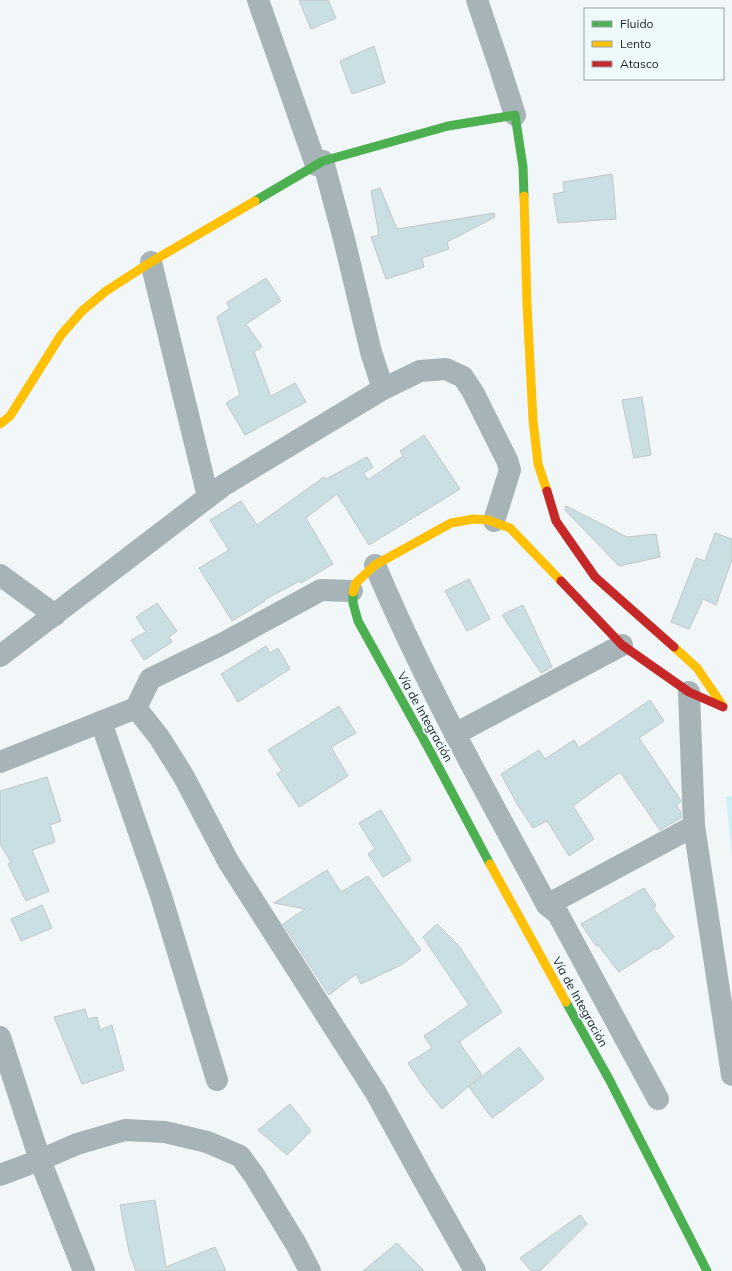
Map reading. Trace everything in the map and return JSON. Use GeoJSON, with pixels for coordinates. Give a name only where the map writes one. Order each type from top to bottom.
{"type":"FeatureCollection","features":[{"type":"Feature","properties":{"kind":"street"},"geometry":{"type":"LineString","coordinates":[[258,0],[319,163],[344,239],[371,352],[384,389]]}},
{"type":"Feature","properties":{"kind":"street"},"geometry":{"type":"LineString","coordinates":[[477,0],[515,115],[523,167],[527,317],[533,420],[538,464],[556,521],[595,578],[696,668],[728,708]]}},
{"type":"Feature","properties":{"kind":"street"},"geometry":{"type":"LineString","coordinates":[[0,424],[10,416],[61,335],[82,311],[106,291],[152,262],[319,163],[448,126],[515,115]]}},
{"type":"Feature","properties":{"kind":"street"},"geometry":{"type":"LineString","coordinates":[[152,262],[208,497]]}},
{"type":"Feature","properties":{"kind":"street"},"geometry":{"type":"LineString","coordinates":[[0,656],[224,485],[384,389],[420,371],[446,369],[463,377],[473,392],[507,460],[510,470],[494,520]]}},
{"type":"Feature","properties":{"kind":"street"},"geometry":{"type":"LineString","coordinates":[[0,762],[136,708],[150,679],[222,644],[321,590],[352,591],[364,574],[375,565],[451,523],[460,520],[494,520],[510,528],[622,644],[689,692],[728,708]]}},
{"type":"Feature","properties":{"kind":"street"},"geometry":{"type":"LineString","coordinates":[[375,565],[390,602],[455,734],[547,905],[558,914],[658,1099]]}},
{"type":"Feature","properties":{"kind":"street"},"geometry":{"type":"LineString","coordinates":[[0,575],[55,615]]}},
{"type":"Feature","properties":{"kind":"street","name":"Vía de Integración"},"geometry":{"type":"LineString","coordinates":[[352,591],[352,604],[358,621],[430,751],[518,917],[609,1079],[707,1271]]}},
{"type":"Feature","properties":{"kind":"street"},"geometry":{"type":"LineString","coordinates":[[455,734],[622,644]]}},
{"type":"Feature","properties":{"kind":"street"},"geometry":{"type":"LineString","coordinates":[[689,692],[694,826],[732,1075]]}},
{"type":"Feature","properties":{"kind":"street"},"geometry":{"type":"LineString","coordinates":[[136,708],[159,737],[184,777],[228,861],[376,1093],[475,1271]]}},
{"type":"Feature","properties":{"kind":"street"},"geometry":{"type":"LineString","coordinates":[[101,722],[161,896],[217,1080]]}},
{"type":"Feature","properties":{"kind":"street"},"geometry":{"type":"LineString","coordinates":[[547,905],[694,826]]}},
{"type":"Feature","properties":{"kind":"street"},"geometry":{"type":"LineString","coordinates":[[0,1037],[40,1160],[84,1271]]}},
{"type":"Feature","properties":{"kind":"street"},"geometry":{"type":"LineString","coordinates":[[0,1175],[77,1144],[125,1130],[165,1132],[207,1142],[240,1156],[254,1175],[296,1244],[310,1271]]}},
{"type":"Feature","properties":{"kind":"street"},"geometry":{"type":"LineString","coordinates":[[296,1244],[302,1271]]}},
{"type":"Feature","properties":{"kind":"shaded area"},"geometry":{"type":"Polygon","coordinates":[[[732,796],[732,855],[726,797],[732,796]]]}},
{"type":"Feature","properties":{"kind":"building"},"geometry":{"type":"Polygon","coordinates":[[[299,0],[328,0],[336,18],[311,29],[299,0]]]}},
{"type":"Feature","properties":{"kind":"building"},"geometry":{"type":"Polygon","coordinates":[[[374,46],[385,83],[352,94],[340,61],[374,46]]]}},
{"type":"Feature","properties":{"kind":"building"},"geometry":{"type":"Polygon","coordinates":[[[612,174],[616,219],[558,223],[553,194],[564,192],[563,182],[612,174]]]}},
{"type":"Feature","properties":{"kind":"building"},"geometry":{"type":"Polygon","coordinates":[[[380,188],[397,229],[494,213],[495,217],[447,242],[449,249],[422,258],[424,267],[386,279],[371,237],[379,235],[371,191],[380,188]]]}},
{"type":"Feature","properties":{"kind":"building"},"geometry":{"type":"Polygon","coordinates":[[[266,278],[281,301],[246,324],[262,347],[254,352],[271,396],[295,383],[306,402],[245,435],[226,403],[240,395],[217,317],[230,308],[226,303],[266,278]]]}},
{"type":"Feature","properties":{"kind":"building"},"geometry":{"type":"Polygon","coordinates":[[[642,397],[651,455],[634,458],[622,400],[642,397]]]}},
{"type":"Feature","properties":{"kind":"building"},"geometry":{"type":"Polygon","coordinates":[[[424,435],[460,489],[369,545],[337,494],[306,518],[333,564],[301,583],[300,581],[264,600],[265,601],[232,621],[199,568],[229,550],[210,520],[241,501],[257,525],[324,477],[326,479],[367,457],[373,467],[364,473],[368,480],[403,456],[400,451],[424,435]]]}},
{"type":"Feature","properties":{"kind":"building"},"geometry":{"type":"Polygon","coordinates":[[[566,506],[627,537],[656,534],[660,557],[619,566],[566,511],[566,506]]]}},
{"type":"Feature","properties":{"kind":"building"},"geometry":{"type":"Polygon","coordinates":[[[715,533],[732,539],[732,559],[716,605],[703,599],[689,629],[671,622],[696,558],[705,561],[715,533]]]}},
{"type":"Feature","properties":{"kind":"building"},"geometry":{"type":"Polygon","coordinates":[[[469,579],[490,619],[467,631],[445,591],[469,579]]]}},
{"type":"Feature","properties":{"kind":"building"},"geometry":{"type":"Polygon","coordinates":[[[157,603],[177,631],[169,637],[172,642],[144,660],[131,640],[146,632],[136,617],[157,603]]]}},
{"type":"Feature","properties":{"kind":"building"},"geometry":{"type":"Polygon","coordinates":[[[523,605],[552,667],[541,673],[502,615],[523,605]]]}},
{"type":"Feature","properties":{"kind":"building"},"geometry":{"type":"Polygon","coordinates":[[[266,646],[270,653],[278,648],[290,669],[238,702],[221,674],[266,646]]]}},
{"type":"Feature","properties":{"kind":"building"},"geometry":{"type":"Polygon","coordinates":[[[650,700],[664,721],[639,738],[680,799],[681,802],[676,805],[681,812],[681,818],[660,830],[620,772],[573,806],[594,839],[569,856],[547,821],[533,828],[517,804],[501,774],[539,750],[545,759],[574,740],[579,748],[650,700]]]}},
{"type":"Feature","properties":{"kind":"building"},"geometry":{"type":"Polygon","coordinates":[[[339,706],[356,733],[331,747],[348,776],[299,807],[277,774],[282,771],[268,750],[339,706]]]}},
{"type":"Feature","properties":{"kind":"building"},"geometry":{"type":"Polygon","coordinates":[[[47,777],[61,821],[50,825],[55,842],[32,850],[49,891],[26,901],[8,864],[11,862],[0,844],[0,791],[47,777]]]}},
{"type":"Feature","properties":{"kind":"building"},"geometry":{"type":"Polygon","coordinates":[[[381,810],[411,860],[383,877],[368,854],[375,849],[359,823],[381,810]]]}},
{"type":"Feature","properties":{"kind":"building"},"geometry":{"type":"Polygon","coordinates":[[[327,870],[341,892],[368,876],[421,950],[401,965],[361,984],[356,974],[329,995],[283,924],[305,909],[274,903],[327,870]]]}},
{"type":"Feature","properties":{"kind":"building"},"geometry":{"type":"Polygon","coordinates":[[[644,888],[656,906],[653,908],[674,937],[657,950],[656,948],[619,972],[598,945],[596,946],[581,924],[644,888]]]}},
{"type":"Feature","properties":{"kind":"building"},"geometry":{"type":"Polygon","coordinates":[[[42,905],[52,928],[21,941],[11,919],[42,905]]]}},
{"type":"Feature","properties":{"kind":"building"},"geometry":{"type":"Polygon","coordinates":[[[437,924],[459,946],[502,1012],[459,1042],[482,1075],[442,1109],[408,1063],[432,1048],[424,1036],[469,1005],[423,937],[437,924]]]}},
{"type":"Feature","properties":{"kind":"building"},"geometry":{"type":"Polygon","coordinates":[[[85,1009],[88,1019],[97,1017],[100,1030],[112,1025],[124,1070],[82,1084],[54,1017],[85,1009]]]}},
{"type":"Feature","properties":{"kind":"building"},"geometry":{"type":"Polygon","coordinates":[[[519,1047],[544,1079],[492,1118],[469,1087],[519,1047]]]}},
{"type":"Feature","properties":{"kind":"building"},"geometry":{"type":"Polygon","coordinates":[[[290,1104],[311,1131],[287,1155],[258,1130],[290,1104]]]}},
{"type":"Feature","properties":{"kind":"building"},"geometry":{"type":"Polygon","coordinates":[[[155,1200],[166,1267],[215,1247],[226,1271],[136,1271],[129,1252],[120,1205],[155,1200]]]}},
{"type":"Feature","properties":{"kind":"building"},"geometry":{"type":"Polygon","coordinates":[[[580,1215],[587,1224],[540,1271],[531,1271],[520,1258],[580,1215]]]}},
{"type":"Feature","properties":{"kind":"building"},"geometry":{"type":"Polygon","coordinates":[[[397,1243],[424,1271],[363,1271],[397,1243]]]}},
{"type":"Feature","properties":{"kind":"traffic: fast"},"geometry":{"type":"LineString","coordinates":[[255,201],[323,161],[448,126],[515,115],[523,167],[524,196]]}},
{"type":"Feature","properties":{"kind":"traffic: fast"},"geometry":{"type":"LineString","coordinates":[[353,592],[353,603],[358,621],[430,751],[490,864]]}},
{"type":"Feature","properties":{"kind":"traffic: fast"},"geometry":{"type":"LineString","coordinates":[[566,1002],[609,1079],[707,1271]]}},
{"type":"Feature","properties":{"kind":"traffic: slow"},"geometry":{"type":"LineString","coordinates":[[524,196],[527,305],[533,420],[538,464],[547,491]]}},
{"type":"Feature","properties":{"kind":"traffic: slow"},"geometry":{"type":"LineString","coordinates":[[0,424],[10,416],[61,335],[82,311],[106,291],[151,262],[255,201]]}},
{"type":"Feature","properties":{"kind":"traffic: slow"},"geometry":{"type":"LineString","coordinates":[[353,592],[356,583],[375,565],[451,523],[474,519],[488,520],[510,528],[561,581]]}},
{"type":"Feature","properties":{"kind":"traffic: slow"},"geometry":{"type":"LineString","coordinates":[[674,647],[697,668],[723,706]]}},
{"type":"Feature","properties":{"kind":"traffic: slow"},"geometry":{"type":"LineString","coordinates":[[490,864],[566,1002]]}},
{"type":"Feature","properties":{"kind":"traffic: jam"},"geometry":{"type":"LineString","coordinates":[[547,491],[556,521],[595,577],[674,647]]}},
{"type":"Feature","properties":{"kind":"traffic: jam"},"geometry":{"type":"LineString","coordinates":[[561,581],[622,645],[689,692],[723,707]]}}]}
